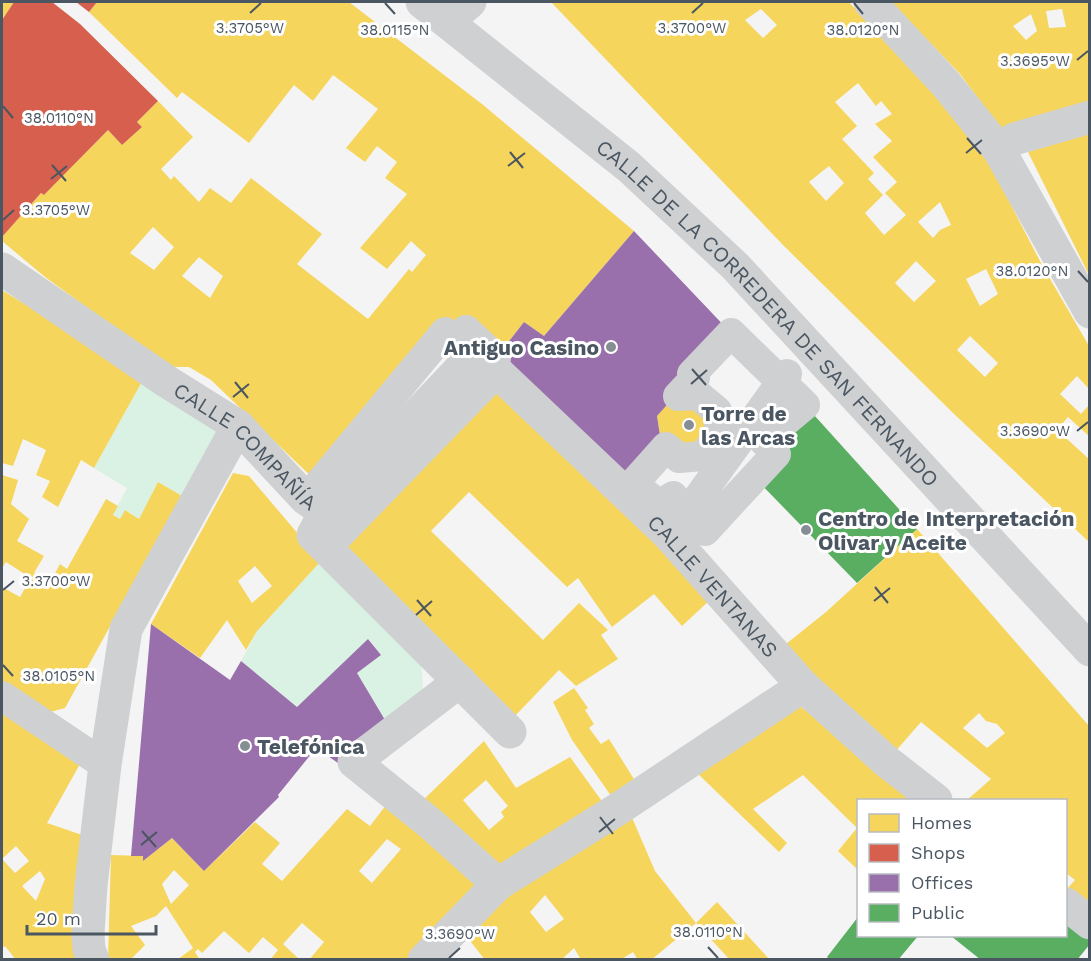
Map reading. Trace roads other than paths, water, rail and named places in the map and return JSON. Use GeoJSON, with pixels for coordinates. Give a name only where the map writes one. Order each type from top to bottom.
{"type":"FeatureCollection","features":[{"type":"Feature","properties":{"kind":"street","name":"CALLE DE LA CORREDERA DE SAN FERNANDO"},"geometry":{"type":"LineString","coordinates":[[422,2],[459,12],[735,266],[1089,650]]}},
{"type":"Feature","properties":{"kind":"street"},"geometry":{"type":"LineString","coordinates":[[870,2],[946,84],[999,150],[1089,312]]}},
{"type":"Feature","properties":{"kind":"street"},"geometry":{"type":"LineString","coordinates":[[999,150],[1014,139],[1089,117]]}},
{"type":"Feature","properties":{"kind":"street","name":"CALLE COMPAÑÍA"},"geometry":{"type":"LineString","coordinates":[[2,269],[166,381],[238,426],[306,499],[325,512],[312,535],[510,732]]}},
{"type":"Feature","properties":{"kind":"street"},"geometry":{"type":"LineString","coordinates":[[731,333],[784,377],[805,405],[763,440],[776,454],[705,531],[677,523],[673,496],[660,505],[633,484],[666,447],[679,458],[703,456],[720,434],[717,411],[698,395],[678,396],[695,378],[692,374],[731,333]]}},
{"type":"Feature","properties":{"kind":"street","name":"CALLE VENTANAS"},"geometry":{"type":"LineString","coordinates":[[325,512],[461,368],[477,363],[493,368],[677,523],[803,686],[886,761],[934,799]]}},
{"type":"Feature","properties":{"kind":"street"},"geometry":{"type":"LineString","coordinates":[[93,960],[88,949],[88,925],[105,765],[126,629],[238,426]]}},
{"type":"Feature","properties":{"kind":"street"},"geometry":{"type":"LineString","coordinates":[[460,681],[354,762],[431,824],[498,884]]}},
{"type":"Feature","properties":{"kind":"street"},"geometry":{"type":"LineString","coordinates":[[424,960],[498,884],[615,812],[803,686]]}},
{"type":"Feature","properties":{"kind":"street"},"geometry":{"type":"LineString","coordinates":[[2,696],[105,765]]}},
{"type":"Feature","properties":{"kind":"street"},"geometry":{"type":"LineString","coordinates":[[1067,906],[1089,923]]}},
{"type":"Feature","properties":{"kind":"place","name":"Antiguo Casino"},"geometry":{"type":"Point","coordinates":[611,347]}},
{"type":"Feature","properties":{"kind":"place","name":"Torre de las Arcas"},"geometry":{"type":"Point","coordinates":[689,425]}},
{"type":"Feature","properties":{"kind":"place","name":"Centro de Interpretación Olivar y Aceite"},"geometry":{"type":"Point","coordinates":[806,530]}},
{"type":"Feature","properties":{"kind":"place","name":"Telefónica"},"geometry":{"type":"Point","coordinates":[245,746]}}]}
